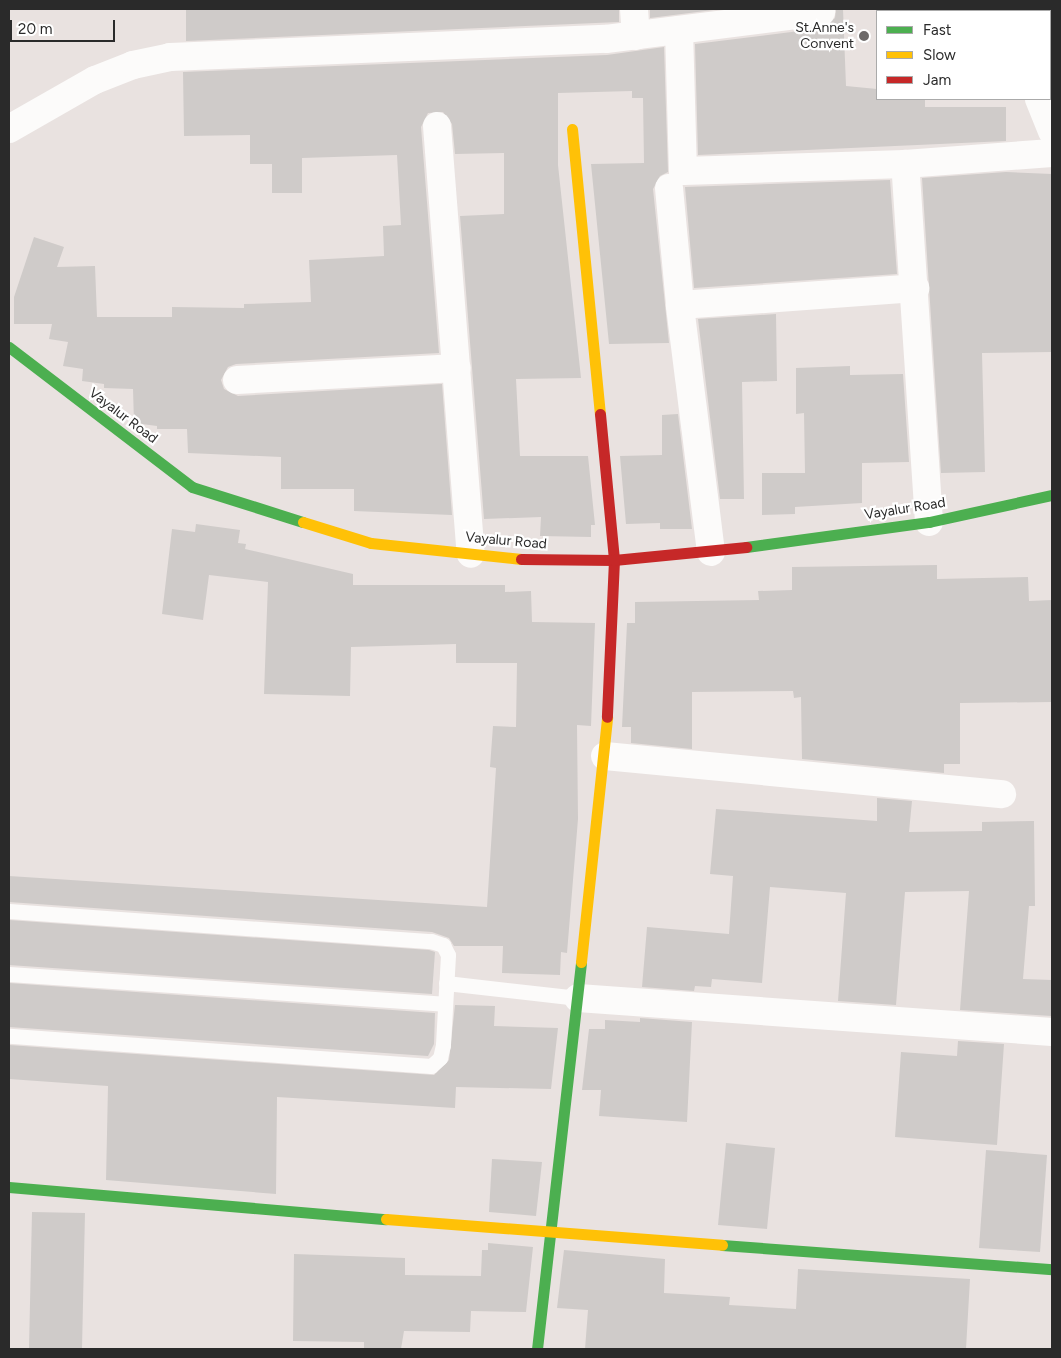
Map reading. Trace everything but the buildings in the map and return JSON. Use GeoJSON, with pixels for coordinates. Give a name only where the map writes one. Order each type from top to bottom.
{"type":"FeatureCollection","features":[{"type":"Feature","properties":{"kind":"street"},"geometry":{"type":"LineString","coordinates":[[634,9],[636,36]]}},
{"type":"Feature","properties":{"kind":"street"},"geometry":{"type":"LineString","coordinates":[[9,129],[95,80],[133,65],[170,57],[636,36],[821,12]]}},
{"type":"Feature","properties":{"kind":"street"},"geometry":{"type":"LineString","coordinates":[[679,30],[683,170],[905,164],[1052,153]]}},
{"type":"Feature","properties":{"kind":"street"},"geometry":{"type":"LineString","coordinates":[[1039,100],[1052,132]]}},
{"type":"Feature","properties":{"kind":"street"},"geometry":{"type":"LineString","coordinates":[[437,126],[472,554]]}},
{"type":"Feature","properties":{"kind":"street"},"geometry":{"type":"LineString","coordinates":[[537,1349],[605,756],[614,560],[572,129]]}},
{"type":"Feature","properties":{"kind":"street"},"geometry":{"type":"LineString","coordinates":[[905,164],[915,288],[929,522]]}},
{"type":"Feature","properties":{"kind":"street"},"geometry":{"type":"LineString","coordinates":[[669,188],[680,306],[711,552]]}},
{"type":"Feature","properties":{"kind":"street"},"geometry":{"type":"LineString","coordinates":[[680,306],[915,288]]}},
{"type":"Feature","properties":{"kind":"street","name":"Vayalur Road"},"geometry":{"type":"LineString","coordinates":[[9,347],[192,487],[371,543],[535,560],[614,560],[711,552],[929,522],[1052,495]]}},
{"type":"Feature","properties":{"kind":"street"},"geometry":{"type":"LineString","coordinates":[[237,380],[456,368]]}},
{"type":"Feature","properties":{"kind":"street"},"geometry":{"type":"LineString","coordinates":[[605,756],[1002,794]]}},
{"type":"Feature","properties":{"kind":"street"},"geometry":{"type":"LineString","coordinates":[[578,998],[1052,1032]]}},
{"type":"Feature","properties":{"kind":"street"},"geometry":{"type":"LineString","coordinates":[[9,1187],[550,1233],[1052,1269]]}},
{"type":"Feature","properties":{"kind":"lane"},"geometry":{"type":"LineString","coordinates":[[9,911],[431,941],[443,945],[448,955],[440,1058],[431,1066],[415,1068],[9,1036]]}},
{"type":"Feature","properties":{"kind":"lane"},"geometry":{"type":"LineString","coordinates":[[9,974],[444,1004]]}},
{"type":"Feature","properties":{"kind":"lane"},"geometry":{"type":"LineString","coordinates":[[446,983],[578,998]]}},
{"type":"Feature","properties":{"kind":"traffic: fast"},"geometry":{"type":"LineString","coordinates":[[9,347],[192,487],[303,522]]}},
{"type":"Feature","properties":{"kind":"traffic: fast"},"geometry":{"type":"LineString","coordinates":[[746,547],[929,522],[1052,495]]}},
{"type":"Feature","properties":{"kind":"traffic: fast"},"geometry":{"type":"LineString","coordinates":[[537,1349],[581,962]]}},
{"type":"Feature","properties":{"kind":"traffic: fast"},"geometry":{"type":"LineString","coordinates":[[9,1187],[386,1219]]}},
{"type":"Feature","properties":{"kind":"traffic: fast"},"geometry":{"type":"LineString","coordinates":[[722,1245],[1052,1269]]}},
{"type":"Feature","properties":{"kind":"traffic: slow"},"geometry":{"type":"LineString","coordinates":[[572,129],[600,414]]}},
{"type":"Feature","properties":{"kind":"traffic: slow"},"geometry":{"type":"LineString","coordinates":[[303,522],[371,543],[521,559]]}},
{"type":"Feature","properties":{"kind":"traffic: slow"},"geometry":{"type":"LineString","coordinates":[[581,962],[607,717]]}},
{"type":"Feature","properties":{"kind":"traffic: slow"},"geometry":{"type":"LineString","coordinates":[[386,1219],[722,1245]]}},
{"type":"Feature","properties":{"kind":"traffic: jam"},"geometry":{"type":"LineString","coordinates":[[600,414],[614,560],[607,717]]}},
{"type":"Feature","properties":{"kind":"traffic: jam"},"geometry":{"type":"LineString","coordinates":[[521,559],[614,560],[746,547]]}},
{"type":"Feature","properties":{"kind":"place","name":"St.Anne's Convent"},"geometry":{"type":"Point","coordinates":[864,36]}}]}
